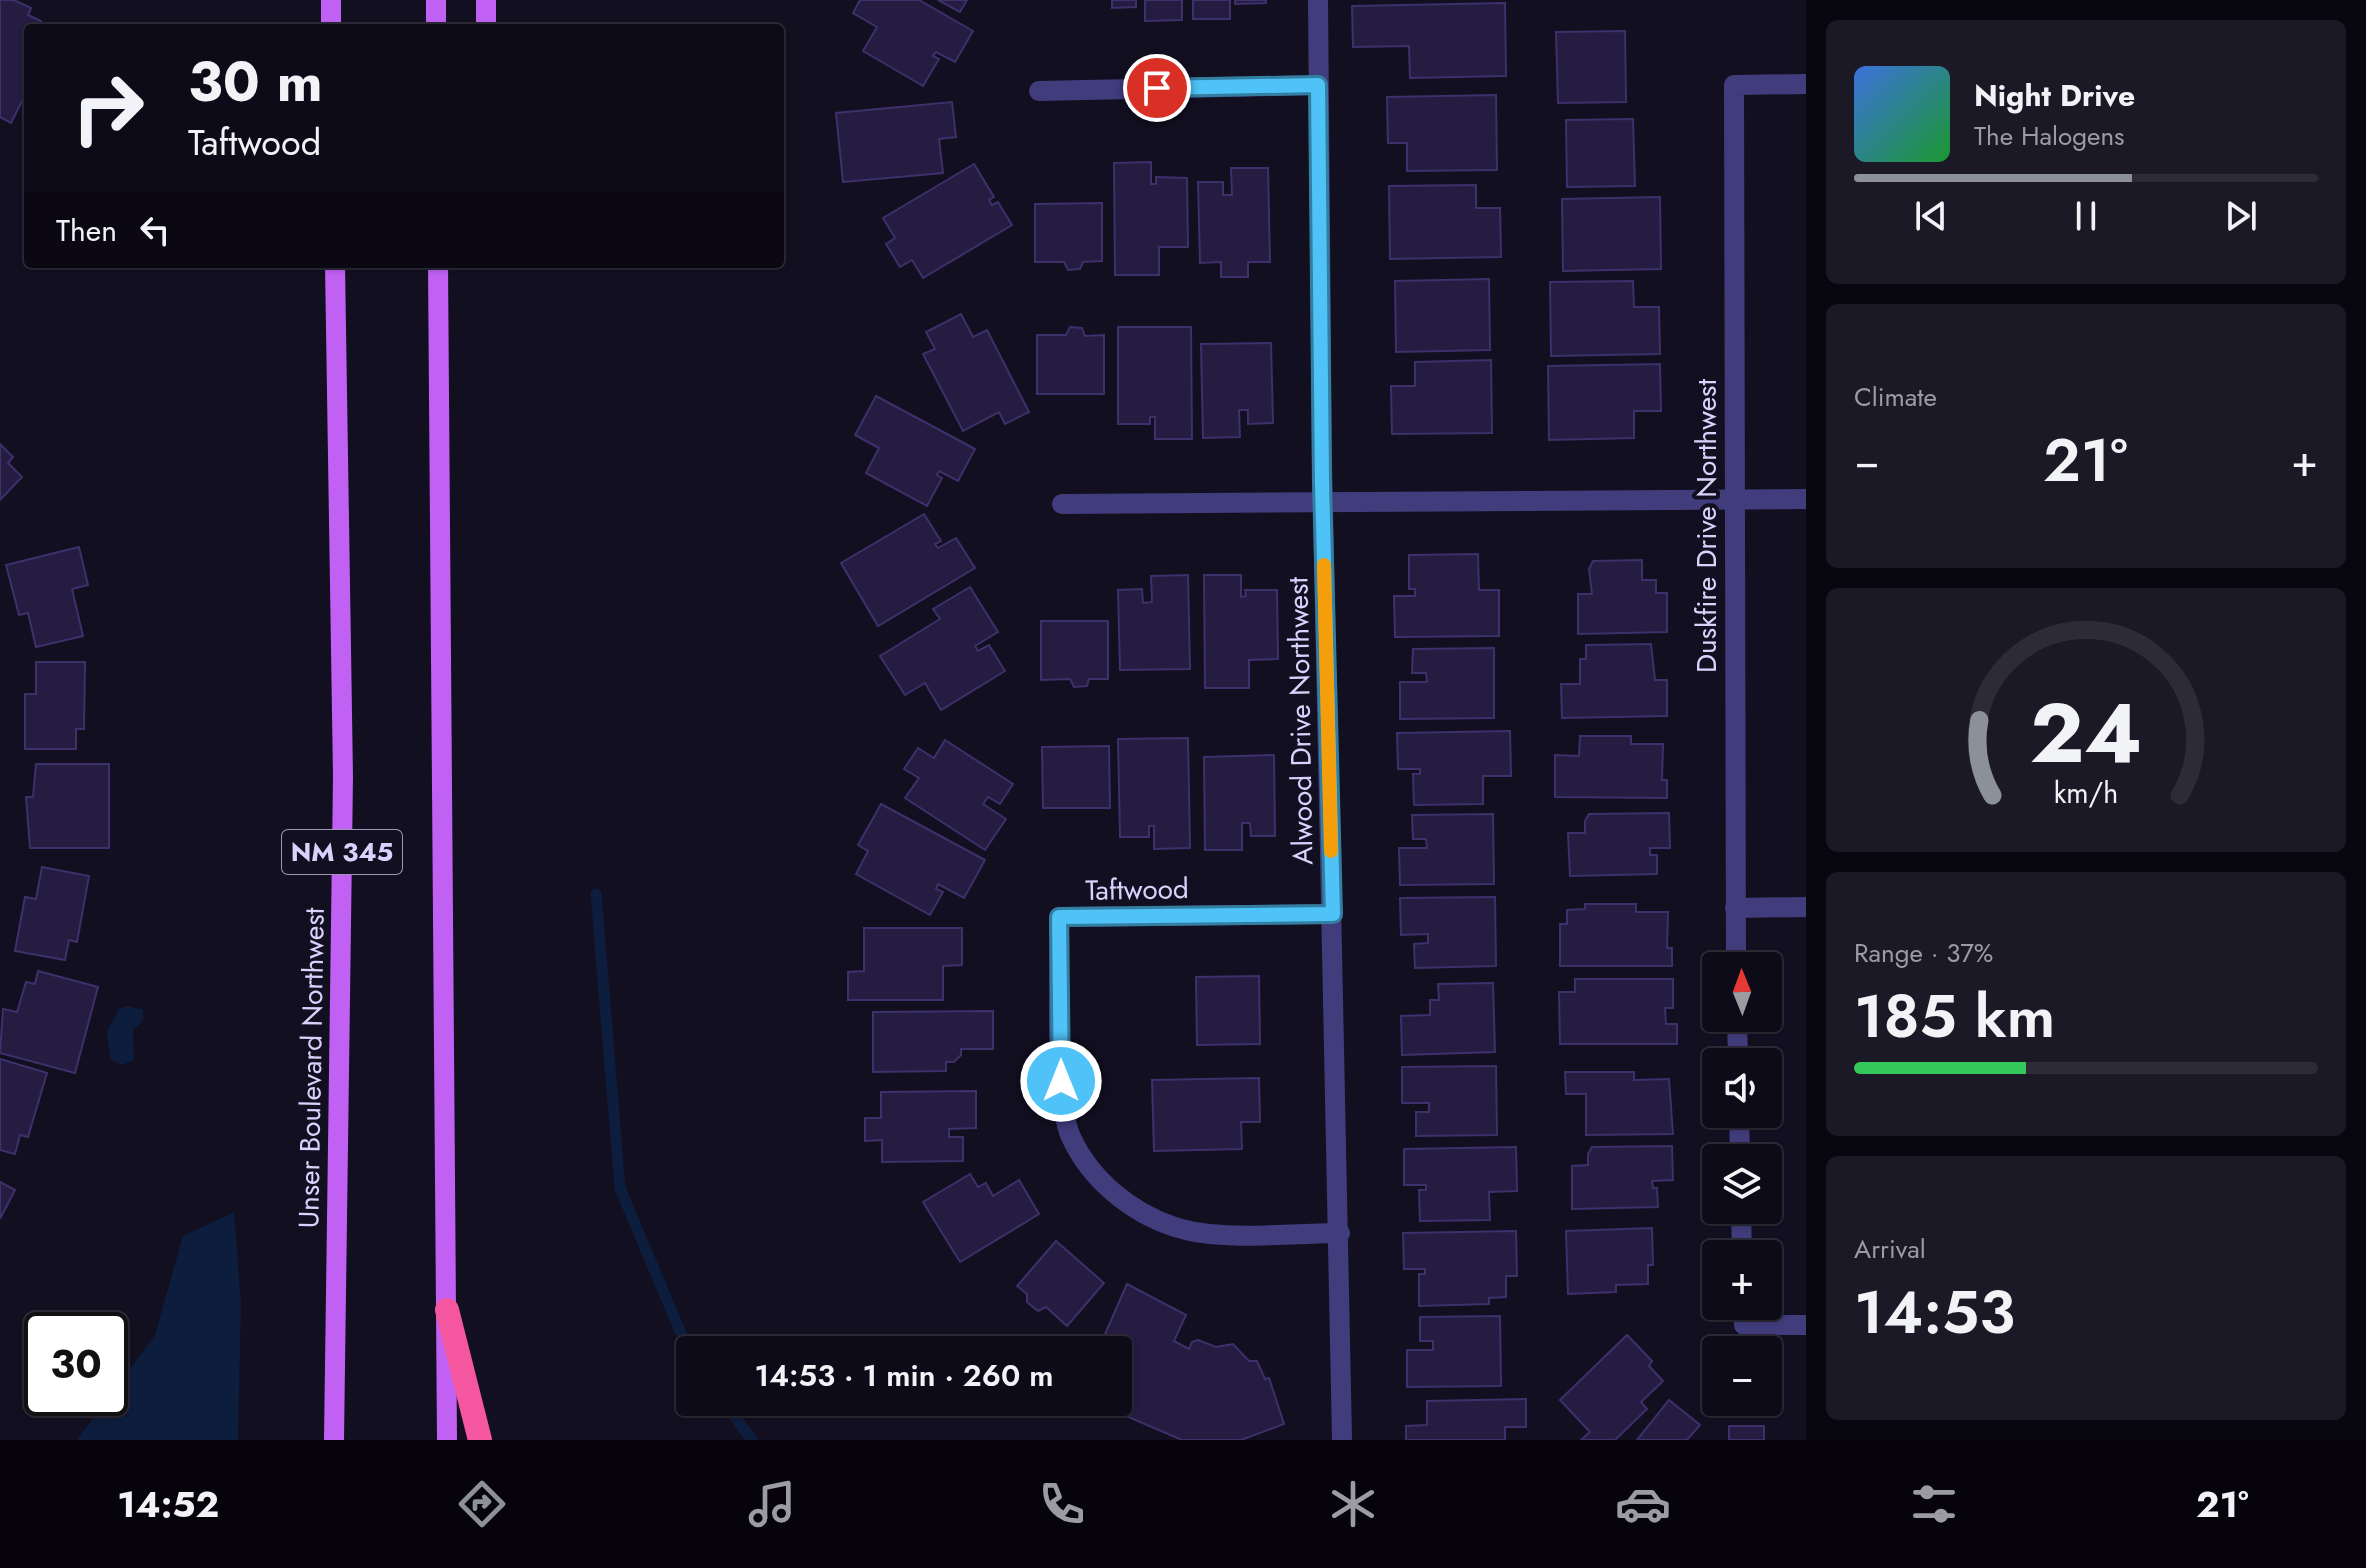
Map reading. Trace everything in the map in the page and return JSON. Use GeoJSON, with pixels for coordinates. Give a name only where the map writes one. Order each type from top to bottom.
{"type":"FeatureCollection","features":[{"type":"Feature","properties":{"kind":"highway"},"geometry":{"type":"LineString","coordinates":[[447,1310],[480,1440]]}},
{"type":"Feature","properties":{"kind":"main road"},"geometry":{"type":"LineString","coordinates":[[331,0],[331,24]]}},
{"type":"Feature","properties":{"kind":"main road"},"geometry":{"type":"LineString","coordinates":[[436,0],[436,24]]}},
{"type":"Feature","properties":{"kind":"main road"},"geometry":{"type":"LineString","coordinates":[[486,0],[486,24]]}},
{"type":"Feature","properties":{"kind":"main road","name":"Unser Boulevard Northwest"},"geometry":{"type":"LineString","coordinates":[[334,1440],[343,777],[335,268]]}},
{"type":"Feature","properties":{"kind":"main road","name":"NM 345"},"geometry":{"type":"LineString","coordinates":[[438,268],[447,1440]]}},
{"type":"Feature","properties":{"kind":"street","name":"Alwood Drive Northwest"},"geometry":{"type":"LineString","coordinates":[[1318,0],[1322,504],[1340,1233],[1342,1440]]}},
{"type":"Feature","properties":{"kind":"street","name":"Duskfire Drive Northwest"},"geometry":{"type":"LineString","coordinates":[[1736,952],[1734,85],[1806,84]]}},
{"type":"Feature","properties":{"kind":"street"},"geometry":{"type":"LineString","coordinates":[[1039,91],[1318,85]]}},
{"type":"Feature","properties":{"kind":"street"},"geometry":{"type":"LineString","coordinates":[[1062,504],[1806,499]]}},
{"type":"Feature","properties":{"kind":"street"},"geometry":{"type":"LineString","coordinates":[[1735,908],[1806,907]]}},
{"type":"Feature","properties":{"kind":"street","name":"Taftwood"},"geometry":{"type":"LineString","coordinates":[[1333,914],[1059,917],[1061,1081],[1069,1135],[1092,1172],[1123,1201],[1176,1227],[1224,1233],[1340,1233]]}},
{"type":"Feature","properties":{"kind":"street"},"geometry":{"type":"LineString","coordinates":[[1772,1320],[1806,1325]]}},
{"type":"Feature","properties":{"kind":"water"},"geometry":{"type":"Polygon","coordinates":[[[128,1006],[143,1010],[143,1020],[133,1030],[134,1060],[122,1065],[110,1059],[107,1031],[120,1008],[128,1006]]]}},
{"type":"Feature","properties":{"kind":"water"},"geometry":{"type":"Polygon","coordinates":[[[234,1212],[241,1304],[238,1440],[77,1440],[95,1416],[128,1416],[128,1371],[155,1335],[183,1236],[234,1212]]]}},
{"type":"Feature","properties":{"kind":"building"},"geometry":{"type":"Polygon","coordinates":[[[0,0],[14,0],[31,8],[28,15],[41,21],[40,24],[24,24],[24,97],[11,123],[0,117],[0,0]]]}},
{"type":"Feature","properties":{"kind":"building"},"geometry":{"type":"Polygon","coordinates":[[[860,0],[919,0],[973,31],[955,62],[936,52],[933,56],[939,59],[923,86],[863,51],[877,27],[853,13],[860,0]]]}},
{"type":"Feature","properties":{"kind":"building"},"geometry":{"type":"Polygon","coordinates":[[[938,0],[967,0],[960,12],[938,0]]]}},
{"type":"Feature","properties":{"kind":"building"},"geometry":{"type":"Polygon","coordinates":[[[1112,0],[1136,0],[1136,7],[1112,8],[1112,0]]]}},
{"type":"Feature","properties":{"kind":"building"},"geometry":{"type":"Polygon","coordinates":[[[1145,0],[1182,0],[1182,20],[1145,21],[1145,0]]]}},
{"type":"Feature","properties":{"kind":"building"},"geometry":{"type":"Polygon","coordinates":[[[1193,0],[1230,0],[1230,19],[1193,19],[1193,0]]]}},
{"type":"Feature","properties":{"kind":"building"},"geometry":{"type":"Polygon","coordinates":[[[1235,0],[1266,0],[1266,3],[1235,4],[1235,0]]]}},
{"type":"Feature","properties":{"kind":"building"},"geometry":{"type":"Polygon","coordinates":[[[1505,3],[1506,76],[1410,78],[1409,46],[1353,47],[1352,6],[1505,3]]]}},
{"type":"Feature","properties":{"kind":"building"},"geometry":{"type":"Polygon","coordinates":[[[1625,31],[1626,102],[1558,103],[1556,32],[1625,31]]]}},
{"type":"Feature","properties":{"kind":"building"},"geometry":{"type":"Polygon","coordinates":[[[1496,95],[1497,170],[1407,171],[1407,143],[1388,143],[1387,97],[1496,95]]]}},
{"type":"Feature","properties":{"kind":"building"},"geometry":{"type":"Polygon","coordinates":[[[952,102],[956,137],[939,139],[943,173],[843,182],[836,113],[952,102]]]}},
{"type":"Feature","properties":{"kind":"building"},"geometry":{"type":"Polygon","coordinates":[[[1633,119],[1635,186],[1567,187],[1566,120],[1633,119]]]}},
{"type":"Feature","properties":{"kind":"building"},"geometry":{"type":"Polygon","coordinates":[[[1151,162],[1151,184],[1156,184],[1156,177],[1187,178],[1188,247],[1159,247],[1159,275],[1115,275],[1114,163],[1151,162]]]}},
{"type":"Feature","properties":{"kind":"building"},"geometry":{"type":"Polygon","coordinates":[[[974,164],[994,197],[989,200],[992,205],[998,202],[1012,225],[923,278],[912,260],[900,267],[886,244],[895,238],[883,218],[974,164]]]}},
{"type":"Feature","properties":{"kind":"building"},"geometry":{"type":"Polygon","coordinates":[[[1231,168],[1268,168],[1270,262],[1248,262],[1248,277],[1221,277],[1221,262],[1200,263],[1198,182],[1223,182],[1223,195],[1232,195],[1231,168]]]}},
{"type":"Feature","properties":{"kind":"building"},"geometry":{"type":"Polygon","coordinates":[[[1476,185],[1476,208],[1500,208],[1501,257],[1390,259],[1389,186],[1476,185]]]}},
{"type":"Feature","properties":{"kind":"building"},"geometry":{"type":"Polygon","coordinates":[[[1660,197],[1661,269],[1563,271],[1562,199],[1660,197]]]}},
{"type":"Feature","properties":{"kind":"building"},"geometry":{"type":"Polygon","coordinates":[[[1102,203],[1102,261],[1083,262],[1080,269],[1068,270],[1064,262],[1035,262],[1035,204],[1102,203]]]}},
{"type":"Feature","properties":{"kind":"building"},"geometry":{"type":"Polygon","coordinates":[[[1489,279],[1490,350],[1396,352],[1395,281],[1489,279]]]}},
{"type":"Feature","properties":{"kind":"building"},"geometry":{"type":"Polygon","coordinates":[[[1633,281],[1634,307],[1659,307],[1660,354],[1551,356],[1550,282],[1633,281]]]}},
{"type":"Feature","properties":{"kind":"building"},"geometry":{"type":"Polygon","coordinates":[[[961,314],[973,337],[987,330],[1029,412],[1005,424],[999,412],[963,431],[923,354],[935,349],[926,332],[961,314]]]}},
{"type":"Feature","properties":{"kind":"building"},"geometry":{"type":"Polygon","coordinates":[[[1070,327],[1082,328],[1085,336],[1104,335],[1104,394],[1037,394],[1037,335],[1066,335],[1070,327]]]}},
{"type":"Feature","properties":{"kind":"building"},"geometry":{"type":"Polygon","coordinates":[[[1118,327],[1191,327],[1192,439],[1155,439],[1155,417],[1150,417],[1150,424],[1118,424],[1118,327]]]}},
{"type":"Feature","properties":{"kind":"building"},"geometry":{"type":"Polygon","coordinates":[[[1271,343],[1273,423],[1248,424],[1248,410],[1239,410],[1240,437],[1203,438],[1201,344],[1271,343]]]}},
{"type":"Feature","properties":{"kind":"building"},"geometry":{"type":"Polygon","coordinates":[[[1491,360],[1492,433],[1392,434],[1391,386],[1415,386],[1415,362],[1491,360]]]}},
{"type":"Feature","properties":{"kind":"building"},"geometry":{"type":"Polygon","coordinates":[[[1660,364],[1661,411],[1634,411],[1634,438],[1549,440],[1548,366],[1660,364]]]}},
{"type":"Feature","properties":{"kind":"building"},"geometry":{"type":"Polygon","coordinates":[[[876,396],[975,449],[958,481],[939,471],[937,475],[942,478],[927,506],[866,473],[879,448],[855,435],[876,396]]]}},
{"type":"Feature","properties":{"kind":"building"},"geometry":{"type":"Polygon","coordinates":[[[0,444],[13,457],[8,463],[22,477],[0,500],[0,444]]]}},
{"type":"Feature","properties":{"kind":"building"},"geometry":{"type":"Polygon","coordinates":[[[924,514],[941,541],[935,544],[938,548],[956,538],[975,568],[878,626],[841,563],[924,514]]]}},
{"type":"Feature","properties":{"kind":"building"},"geometry":{"type":"Polygon","coordinates":[[[79,547],[88,585],[72,589],[83,636],[36,647],[28,613],[19,615],[6,565],[79,547]]]}},
{"type":"Feature","properties":{"kind":"building"},"geometry":{"type":"Polygon","coordinates":[[[1478,554],[1479,590],[1499,590],[1499,636],[1395,637],[1394,596],[1415,596],[1415,589],[1409,589],[1409,555],[1478,554]]]}},
{"type":"Feature","properties":{"kind":"building"},"geometry":{"type":"Polygon","coordinates":[[[1642,560],[1642,580],[1656,580],[1656,593],[1667,593],[1667,632],[1578,634],[1578,594],[1592,594],[1589,569],[1593,561],[1642,560]]]}},
{"type":"Feature","properties":{"kind":"building"},"geometry":{"type":"Polygon","coordinates":[[[1188,575],[1190,669],[1120,670],[1118,590],[1142,589],[1143,603],[1152,602],[1151,576],[1188,575]]]}},
{"type":"Feature","properties":{"kind":"building"},"geometry":{"type":"Polygon","coordinates":[[[1204,575],[1241,575],[1241,597],[1246,596],[1245,590],[1277,590],[1278,659],[1249,660],[1249,688],[1205,688],[1204,575]]]}},
{"type":"Feature","properties":{"kind":"building"},"geometry":{"type":"Polygon","coordinates":[[[970,587],[998,632],[975,646],[978,651],[989,645],[1005,671],[941,710],[925,683],[905,695],[880,656],[940,619],[933,609],[970,587]]]}},
{"type":"Feature","properties":{"kind":"building"},"geometry":{"type":"Polygon","coordinates":[[[1041,621],[1108,621],[1108,679],[1089,679],[1087,686],[1074,687],[1070,679],[1041,680],[1041,621]]]}},
{"type":"Feature","properties":{"kind":"building"},"geometry":{"type":"Polygon","coordinates":[[[1651,644],[1655,680],[1667,680],[1667,716],[1562,718],[1561,684],[1580,684],[1580,659],[1586,659],[1586,645],[1651,644]]]}},
{"type":"Feature","properties":{"kind":"building"},"geometry":{"type":"Polygon","coordinates":[[[1494,648],[1494,718],[1400,719],[1400,682],[1427,682],[1426,673],[1412,673],[1413,649],[1494,648]]]}},
{"type":"Feature","properties":{"kind":"building"},"geometry":{"type":"Polygon","coordinates":[[[36,662],[85,662],[84,729],[76,729],[76,749],[25,749],[25,694],[36,694],[36,662]]]}},
{"type":"Feature","properties":{"kind":"building"},"geometry":{"type":"Polygon","coordinates":[[[1510,731],[1511,776],[1483,776],[1483,804],[1414,805],[1413,774],[1420,774],[1420,769],[1398,769],[1397,733],[1510,731]]]}},
{"type":"Feature","properties":{"kind":"building"},"geometry":{"type":"Polygon","coordinates":[[[1580,736],[1631,736],[1631,744],[1663,744],[1662,780],[1667,780],[1667,798],[1555,797],[1555,755],[1579,756],[1580,736]]]}},
{"type":"Feature","properties":{"kind":"building"},"geometry":{"type":"Polygon","coordinates":[[[1188,738],[1190,848],[1154,849],[1154,826],[1149,826],[1149,837],[1120,837],[1118,739],[1188,738]]]}},
{"type":"Feature","properties":{"kind":"building"},"geometry":{"type":"Polygon","coordinates":[[[945,740],[1013,784],[1000,804],[988,797],[983,804],[1006,819],[985,850],[905,798],[919,778],[904,769],[918,748],[934,758],[945,740]]]}},
{"type":"Feature","properties":{"kind":"building"},"geometry":{"type":"Polygon","coordinates":[[[1109,746],[1110,808],[1043,808],[1042,747],[1109,746]]]}},
{"type":"Feature","properties":{"kind":"building"},"geometry":{"type":"Polygon","coordinates":[[[1274,755],[1275,836],[1251,836],[1250,823],[1242,823],[1242,850],[1205,850],[1204,757],[1274,755]]]}},
{"type":"Feature","properties":{"kind":"building"},"geometry":{"type":"Polygon","coordinates":[[[36,764],[109,764],[109,848],[30,848],[26,797],[33,797],[36,764]]]}},
{"type":"Feature","properties":{"kind":"building"},"geometry":{"type":"Polygon","coordinates":[[[881,804],[985,860],[964,898],[938,884],[936,889],[943,892],[930,915],[856,874],[868,851],[858,845],[881,804]]]}},
{"type":"Feature","properties":{"kind":"building"},"geometry":{"type":"Polygon","coordinates":[[[1669,813],[1670,848],[1650,848],[1650,855],[1657,855],[1657,874],[1570,876],[1568,833],[1585,833],[1585,821],[1589,814],[1669,813]]]}},
{"type":"Feature","properties":{"kind":"building"},"geometry":{"type":"Polygon","coordinates":[[[1493,814],[1494,884],[1400,885],[1399,848],[1427,848],[1426,839],[1413,839],[1412,815],[1493,814]]]}},
{"type":"Feature","properties":{"kind":"building"},"geometry":{"type":"Polygon","coordinates":[[[42,867],[89,876],[77,942],[69,940],[65,960],[15,951],[25,897],[36,899],[42,867]]]}},
{"type":"Feature","properties":{"kind":"building"},"geometry":{"type":"Polygon","coordinates":[[[1495,897],[1496,966],[1415,968],[1414,944],[1428,943],[1428,934],[1401,935],[1400,898],[1495,897]]]}},
{"type":"Feature","properties":{"kind":"building"},"geometry":{"type":"Polygon","coordinates":[[[1585,904],[1636,904],[1636,912],[1668,912],[1667,948],[1672,948],[1672,966],[1560,966],[1560,924],[1567,924],[1567,910],[1585,909],[1585,904]]]}},
{"type":"Feature","properties":{"kind":"building"},"geometry":{"type":"Polygon","coordinates":[[[864,928],[962,928],[962,965],[943,966],[943,1000],[848,1000],[848,972],[864,971],[864,928]]]}},
{"type":"Feature","properties":{"kind":"building"},"geometry":{"type":"Polygon","coordinates":[[[38,971],[98,987],[75,1073],[0,1053],[3,1009],[17,1012],[26,982],[35,984],[38,971]]]}},
{"type":"Feature","properties":{"kind":"building"},"geometry":{"type":"Polygon","coordinates":[[[1259,976],[1260,1044],[1197,1045],[1196,977],[1259,976]]]}},
{"type":"Feature","properties":{"kind":"building"},"geometry":{"type":"Polygon","coordinates":[[[1575,979],[1673,979],[1673,1008],[1665,1008],[1666,1024],[1677,1024],[1677,1044],[1560,1044],[1559,992],[1575,992],[1575,979]]]}},
{"type":"Feature","properties":{"kind":"building"},"geometry":{"type":"Polygon","coordinates":[[[1493,983],[1495,1052],[1402,1055],[1401,1016],[1430,1015],[1430,1000],[1439,1000],[1438,984],[1493,983]]]}},
{"type":"Feature","properties":{"kind":"building"},"geometry":{"type":"Polygon","coordinates":[[[993,1011],[993,1049],[961,1049],[961,1055],[954,1062],[946,1062],[946,1071],[873,1072],[873,1012],[993,1011]]]}},
{"type":"Feature","properties":{"kind":"building"},"geometry":{"type":"Polygon","coordinates":[[[0,1059],[47,1073],[28,1137],[20,1135],[15,1154],[0,1150],[0,1059]]]}},
{"type":"Feature","properties":{"kind":"building"},"geometry":{"type":"Polygon","coordinates":[[[1496,1066],[1497,1135],[1416,1136],[1416,1112],[1429,1112],[1429,1103],[1402,1103],[1402,1067],[1496,1066]]]}},
{"type":"Feature","properties":{"kind":"building"},"geometry":{"type":"Polygon","coordinates":[[[1565,1072],[1634,1072],[1634,1080],[1669,1079],[1673,1134],[1586,1135],[1586,1094],[1566,1094],[1565,1072]]]}},
{"type":"Feature","properties":{"kind":"building"},"geometry":{"type":"Polygon","coordinates":[[[1259,1078],[1260,1122],[1241,1122],[1242,1149],[1154,1151],[1152,1080],[1259,1078]]]}},
{"type":"Feature","properties":{"kind":"building"},"geometry":{"type":"Polygon","coordinates":[[[976,1091],[976,1128],[949,1129],[949,1137],[963,1137],[963,1161],[882,1162],[882,1140],[865,1141],[865,1118],[881,1118],[881,1092],[976,1091]]]}},
{"type":"Feature","properties":{"kind":"building"},"geometry":{"type":"Polygon","coordinates":[[[1672,1146],[1673,1180],[1652,1181],[1653,1188],[1657,1188],[1658,1207],[1572,1209],[1572,1166],[1588,1165],[1592,1147],[1672,1146]]]}},
{"type":"Feature","properties":{"kind":"building"},"geometry":{"type":"Polygon","coordinates":[[[1516,1147],[1517,1191],[1489,1192],[1490,1220],[1420,1221],[1419,1190],[1426,1190],[1426,1185],[1404,1185],[1404,1149],[1516,1147]]]}},
{"type":"Feature","properties":{"kind":"building"},"geometry":{"type":"Polygon","coordinates":[[[970,1174],[978,1187],[986,1183],[993,1196],[1019,1180],[1039,1214],[960,1262],[923,1202],[970,1174]]]}},
{"type":"Feature","properties":{"kind":"building"},"geometry":{"type":"Polygon","coordinates":[[[0,1182],[15,1190],[0,1219],[0,1182]]]}},
{"type":"Feature","properties":{"kind":"building"},"geometry":{"type":"Polygon","coordinates":[[[1652,1228],[1653,1265],[1648,1265],[1648,1284],[1616,1285],[1616,1292],[1568,1294],[1566,1231],[1652,1228]]]}},
{"type":"Feature","properties":{"kind":"building"},"geometry":{"type":"Polygon","coordinates":[[[1516,1231],[1517,1276],[1506,1276],[1506,1297],[1489,1298],[1489,1304],[1419,1306],[1419,1274],[1425,1274],[1425,1269],[1404,1269],[1403,1233],[1516,1231]]]}},
{"type":"Feature","properties":{"kind":"building"},"geometry":{"type":"Polygon","coordinates":[[[1056,1241],[1104,1283],[1067,1326],[1046,1307],[1038,1311],[1027,1302],[1027,1294],[1017,1286],[1056,1241]]]}},
{"type":"Feature","properties":{"kind":"building"},"geometry":{"type":"Polygon","coordinates":[[[1127,1284],[1186,1315],[1174,1341],[1189,1349],[1192,1342],[1198,1340],[1216,1347],[1233,1344],[1249,1361],[1257,1361],[1265,1379],[1269,1378],[1284,1424],[1241,1440],[1182,1440],[1126,1416],[1132,1416],[1132,1336],[1104,1336],[1127,1284]]]}},
{"type":"Feature","properties":{"kind":"building"},"geometry":{"type":"Polygon","coordinates":[[[1500,1316],[1501,1386],[1407,1387],[1407,1350],[1433,1350],[1433,1341],[1420,1341],[1420,1317],[1500,1316]]]}},
{"type":"Feature","properties":{"kind":"building"},"geometry":{"type":"Polygon","coordinates":[[[1627,1335],[1652,1361],[1649,1366],[1663,1381],[1641,1402],[1647,1409],[1615,1440],[1581,1440],[1590,1432],[1560,1400],[1627,1335]]]}},
{"type":"Feature","properties":{"kind":"building"},"geometry":{"type":"Polygon","coordinates":[[[1526,1399],[1526,1427],[1505,1427],[1505,1440],[1406,1440],[1406,1426],[1427,1425],[1427,1401],[1526,1399]]]}},
{"type":"Feature","properties":{"kind":"building"},"geometry":{"type":"Polygon","coordinates":[[[1669,1400],[1700,1425],[1687,1440],[1637,1440],[1669,1400]]]}},
{"type":"Feature","properties":{"kind":"building"},"geometry":{"type":"Polygon","coordinates":[[[1729,1426],[1764,1426],[1764,1440],[1729,1440],[1729,1426]]]}},
{"type":"Feature","properties":{"kind":"waterway"},"geometry":{"type":"LineString","coordinates":[[596,894],[620,1188],[682,1336]]}},
{"type":"Feature","properties":{"kind":"waterway"},"geometry":{"type":"LineString","coordinates":[[734,1416],[752,1440]]}},
{"type":"Feature","properties":{"kind":"slow traffic"},"geometry":{"type":"LineString","coordinates":[[1324,565],[1331,851]]}},
{"type":"Feature","properties":{"kind":"route"},"geometry":{"type":"LineString","coordinates":[[1061,1081],[1059,917],[1333,914],[1322,483],[1318,85],[1157,88]]}}]}
